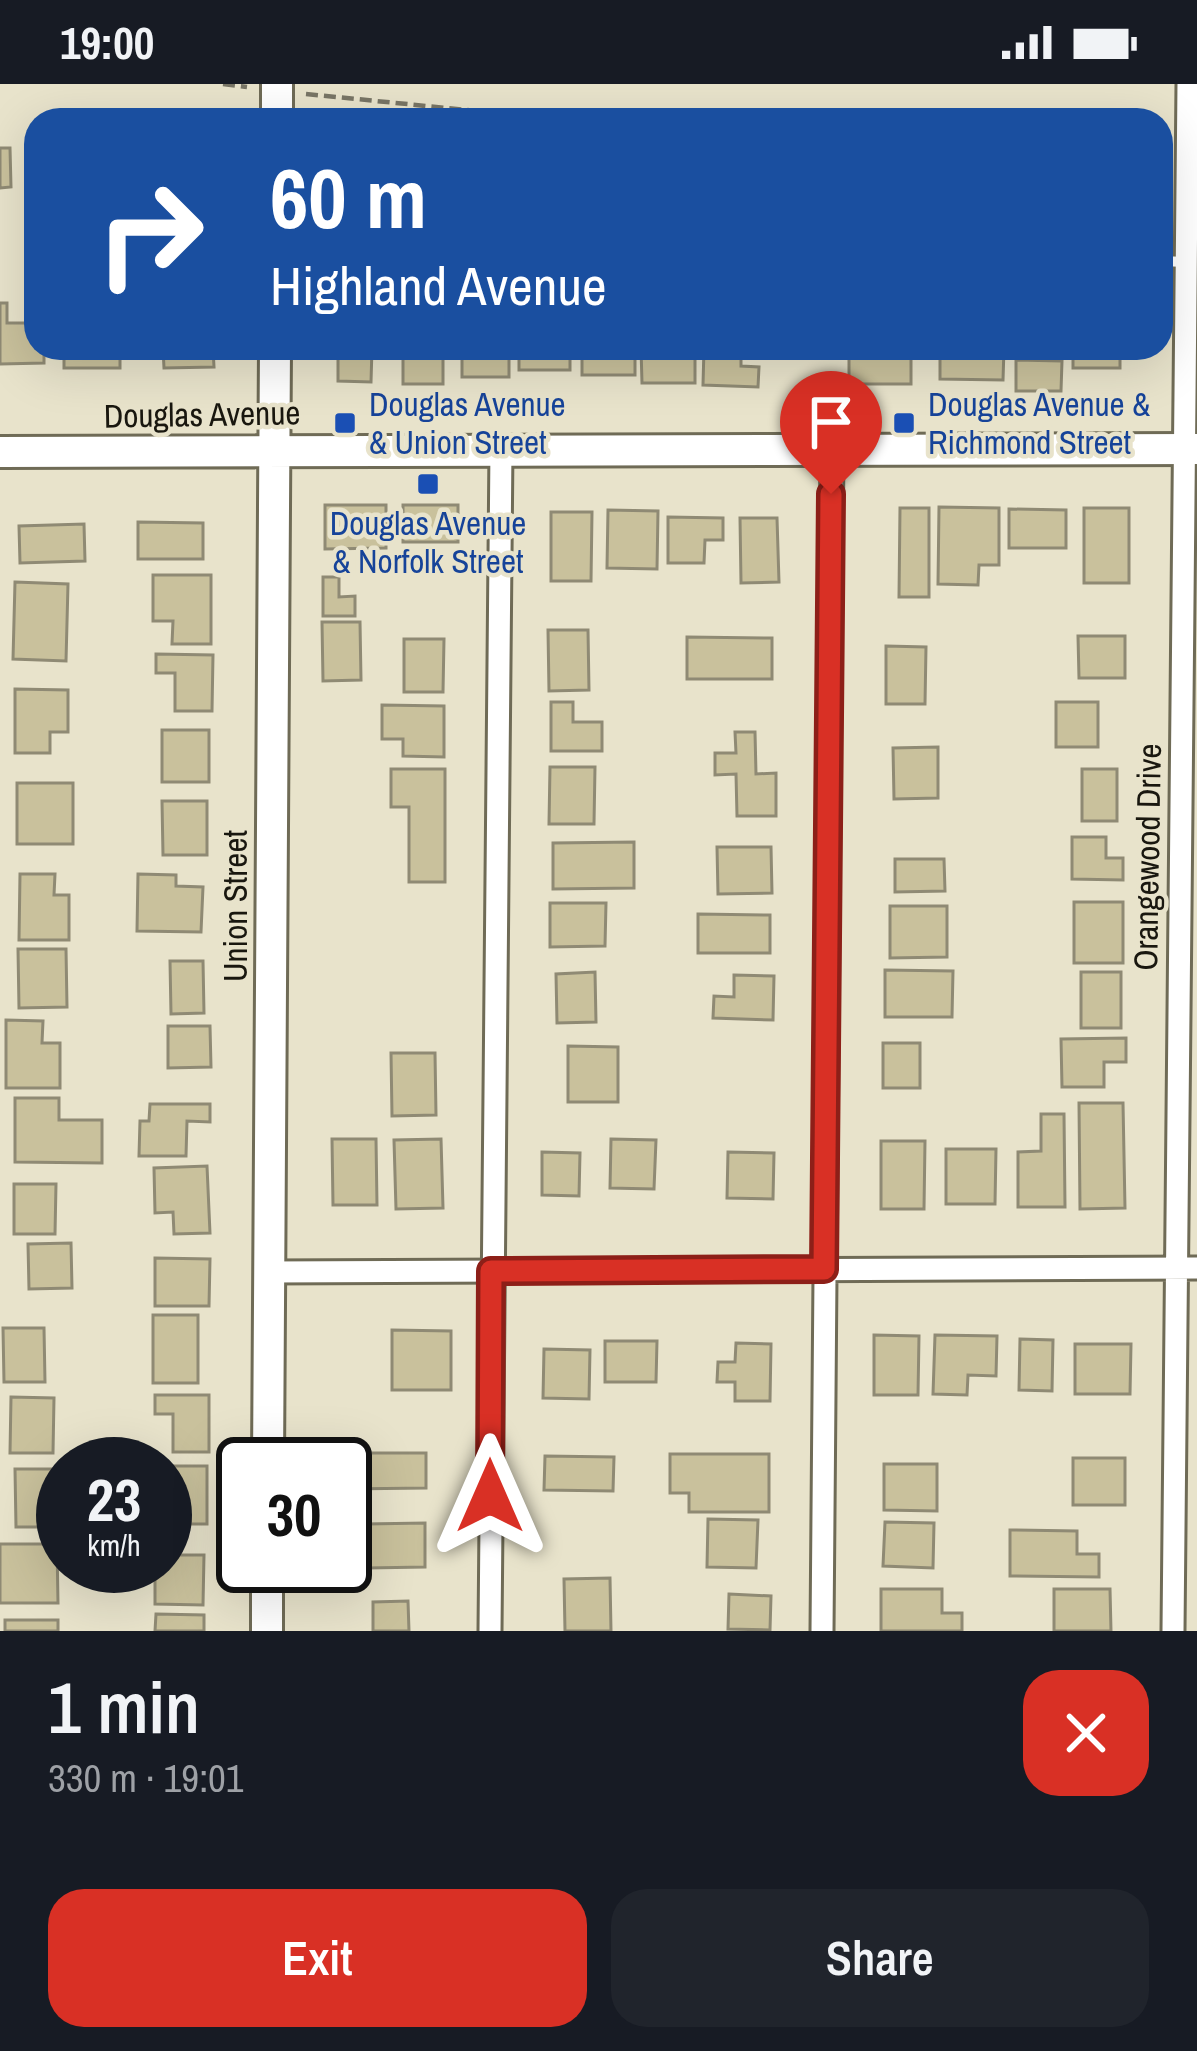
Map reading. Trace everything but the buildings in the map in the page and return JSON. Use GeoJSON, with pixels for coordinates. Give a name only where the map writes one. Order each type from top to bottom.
{"type":"FeatureCollection","features":[{"type":"Feature","properties":{"kind":"street","name":"Orangewood Drive"},"geometry":{"type":"LineString","coordinates":[[1173,1631],[1186,1268],[1188,84]]}},
{"type":"Feature","properties":{"kind":"street","name":"Union Street"},"geometry":{"type":"LineString","coordinates":[[268,1437],[275,360]]}},
{"type":"Feature","properties":{"kind":"street"},"geometry":{"type":"LineString","coordinates":[[490,1631],[501,448]]}},
{"type":"Feature","properties":{"kind":"street","name":"Douglas Avenue"},"geometry":{"type":"LineString","coordinates":[[0,452],[1190,448]]}},
{"type":"Feature","properties":{"kind":"street"},"geometry":{"type":"LineString","coordinates":[[822,1631],[832,449]]}},
{"type":"Feature","properties":{"kind":"street"},"geometry":{"type":"LineString","coordinates":[[269,1272],[1186,1268]]}},
{"type":"Feature","properties":{"kind":"street"},"geometry":{"type":"LineString","coordinates":[[267,1593],[267,1631]]}},
{"type":"Feature","properties":{"kind":"lane"},"geometry":{"type":"LineString","coordinates":[[1173,261],[1186,262]]}},
{"type":"Feature","properties":{"kind":"path"},"geometry":{"type":"LineString","coordinates":[[223,84],[277,98],[409,108]]}},
{"type":"Feature","properties":{"kind":"place","name":"Douglas Avenue & Union Street"},"geometry":{"type":"Point","coordinates":[345,423]}},
{"type":"Feature","properties":{"kind":"place","name":"Douglas Avenue & Richmond Street"},"geometry":{"type":"Point","coordinates":[904,423]}},
{"type":"Feature","properties":{"kind":"place","name":"Douglas Avenue & Norfolk Street"},"geometry":{"type":"Point","coordinates":[428,484]}},
{"type":"Feature","properties":{"kind":"route"},"geometry":{"type":"LineString","coordinates":[[490,1496],[491,1271],[824,1269],[831,494]]}}]}
